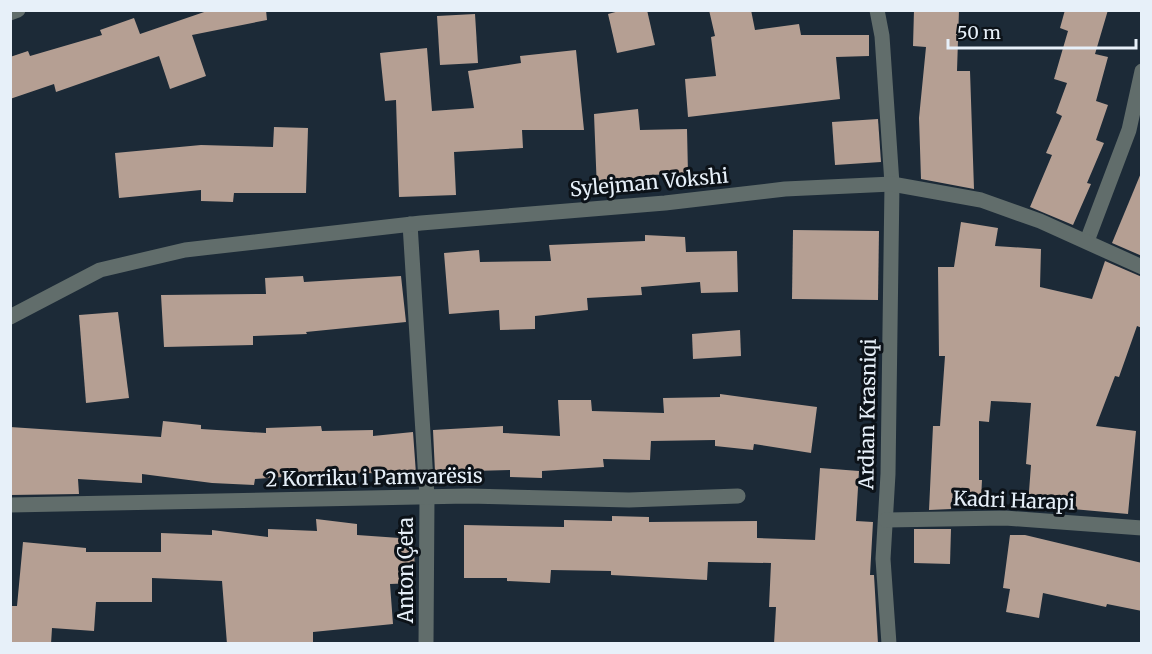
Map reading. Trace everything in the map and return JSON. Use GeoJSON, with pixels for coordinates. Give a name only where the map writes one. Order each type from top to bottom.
{"type":"FeatureCollection","features":[{"type":"Feature","properties":{"kind":"street"},"geometry":{"type":"LineString","coordinates":[[10,13],[18,10]]}},
{"type":"Feature","properties":{"kind":"street","name":"Ardian Krasniqi"},"geometry":{"type":"LineString","coordinates":[[878,10],[882,36],[892,184],[886,520],[883,559],[889,644]]}},
{"type":"Feature","properties":{"kind":"street"},"geometry":{"type":"LineString","coordinates":[[1087,241],[1129,130],[1142,71]]}},
{"type":"Feature","properties":{"kind":"street","name":"Sylejman Vokshi"},"geometry":{"type":"LineString","coordinates":[[10,317],[100,270],[174,252],[410,224],[665,203],[784,189],[892,184],[981,200],[1087,241],[1142,267]]}},
{"type":"Feature","properties":{"kind":"street"},"geometry":{"type":"LineString","coordinates":[[410,224],[427,497]]}},
{"type":"Feature","properties":{"kind":"street","name":"2 Korriku i Pamvarësis"},"geometry":{"type":"LineString","coordinates":[[10,505],[427,497],[629,500],[738,496]]}},
{"type":"Feature","properties":{"kind":"street","name":"Anton Çeta"},"geometry":{"type":"LineString","coordinates":[[426,644],[427,497]]}},
{"type":"Feature","properties":{"kind":"street","name":"Kadri Harapi"},"geometry":{"type":"LineString","coordinates":[[886,520],[1005,518],[1142,528]]}},
{"type":"Feature","properties":{"kind":"building"},"geometry":{"type":"Polygon","coordinates":[[[210,10],[266,10],[267,20],[192,35],[206,76],[170,89],[159,56],[56,92],[54,84],[10,99],[10,57],[28,51],[30,56],[102,35],[100,30],[134,18],[140,34],[210,10]]]}},
{"type":"Feature","properties":{"kind":"building"},"geometry":{"type":"Polygon","coordinates":[[[623,10],[647,10],[655,45],[617,53],[608,14],[623,10]]]}},
{"type":"Feature","properties":{"kind":"building"},"geometry":{"type":"Polygon","coordinates":[[[709,10],[751,10],[755,30],[799,24],[801,35],[869,35],[869,56],[836,57],[840,99],[688,117],[685,79],[716,76],[711,37],[715,36],[709,10]]]}},
{"type":"Feature","properties":{"kind":"building"},"geometry":{"type":"Polygon","coordinates":[[[914,10],[959,10],[957,71],[970,71],[974,189],[921,179],[919,118],[926,47],[913,46],[914,10]]]}},
{"type":"Feature","properties":{"kind":"building"},"geometry":{"type":"Polygon","coordinates":[[[1065,10],[1108,10],[1095,54],[1108,57],[1096,101],[1108,105],[1096,140],[1104,143],[1087,183],[1091,184],[1073,225],[1030,207],[1052,155],[1046,153],[1062,116],[1056,113],[1067,83],[1054,79],[1068,31],[1060,28],[1065,10]]]}},
{"type":"Feature","properties":{"kind":"building"},"geometry":{"type":"Polygon","coordinates":[[[475,14],[478,63],[440,65],[437,16],[475,14]]]}},
{"type":"Feature","properties":{"kind":"building"},"geometry":{"type":"Polygon","coordinates":[[[427,48],[432,111],[474,108],[468,71],[521,63],[520,56],[576,50],[584,130],[522,130],[523,148],[454,152],[456,195],[399,197],[396,100],[385,101],[380,53],[427,48]]]}},
{"type":"Feature","properties":{"kind":"building"},"geometry":{"type":"Polygon","coordinates":[[[638,109],[640,130],[687,129],[688,174],[645,175],[646,189],[597,191],[594,114],[638,109]]]}},
{"type":"Feature","properties":{"kind":"building"},"geometry":{"type":"Polygon","coordinates":[[[878,119],[881,162],[835,165],[832,122],[878,119]]]}},
{"type":"Feature","properties":{"kind":"building"},"geometry":{"type":"Polygon","coordinates":[[[274,127],[308,128],[306,193],[234,193],[233,202],[201,201],[201,190],[119,198],[115,153],[201,145],[273,147],[274,127]]]}},
{"type":"Feature","properties":{"kind":"building"},"geometry":{"type":"Polygon","coordinates":[[[1142,173],[1142,256],[1112,243],[1142,173]]]}},
{"type":"Feature","properties":{"kind":"building"},"geometry":{"type":"Polygon","coordinates":[[[961,222],[998,228],[995,246],[1041,249],[1040,287],[1092,299],[1105,261],[1142,277],[1142,328],[1137,326],[1119,377],[1115,376],[1096,426],[1136,431],[1128,514],[1028,505],[1031,465],[1026,464],[1031,403],[991,401],[989,422],[979,421],[981,500],[952,498],[951,509],[929,510],[933,426],[940,426],[945,356],[939,356],[938,267],[954,267],[961,222]]]}},
{"type":"Feature","properties":{"kind":"building"},"geometry":{"type":"Polygon","coordinates":[[[793,230],[879,231],[878,300],[792,299],[793,230]]]}},
{"type":"Feature","properties":{"kind":"building"},"geometry":{"type":"Polygon","coordinates":[[[645,235],[685,237],[686,252],[737,251],[738,292],[701,293],[700,282],[641,287],[642,295],[587,298],[588,310],[535,316],[535,329],[500,330],[499,310],[449,314],[444,253],[479,250],[480,262],[551,261],[549,245],[645,241],[645,235]]]}},
{"type":"Feature","properties":{"kind":"building"},"geometry":{"type":"Polygon","coordinates":[[[303,276],[304,282],[401,276],[406,322],[306,332],[307,334],[253,336],[253,345],[164,347],[161,295],[266,294],[265,278],[303,276]]]}},
{"type":"Feature","properties":{"kind":"building"},"geometry":{"type":"Polygon","coordinates":[[[118,312],[129,398],[86,403],[79,315],[118,312]]]}},
{"type":"Feature","properties":{"kind":"building"},"geometry":{"type":"Polygon","coordinates":[[[740,330],[741,356],[693,359],[692,334],[740,330]]]}},
{"type":"Feature","properties":{"kind":"building"},"geometry":{"type":"Polygon","coordinates":[[[720,394],[817,407],[811,453],[754,444],[753,450],[715,446],[715,440],[651,441],[650,460],[603,459],[604,467],[542,471],[542,478],[510,477],[510,470],[435,472],[433,430],[503,426],[503,433],[560,436],[558,400],[591,400],[592,411],[664,413],[663,398],[720,397],[720,394]]]}},
{"type":"Feature","properties":{"kind":"building"},"geometry":{"type":"Polygon","coordinates":[[[163,421],[201,425],[201,429],[266,433],[266,428],[321,426],[322,431],[373,430],[373,436],[413,432],[416,474],[380,477],[380,473],[324,474],[255,479],[254,485],[212,483],[142,474],[142,483],[78,479],[79,494],[10,495],[10,427],[161,437],[163,421]]]}},
{"type":"Feature","properties":{"kind":"building"},"geometry":{"type":"Polygon","coordinates":[[[820,468],[859,471],[856,521],[873,522],[870,575],[874,575],[878,644],[774,644],[776,607],[769,607],[771,563],[708,562],[707,580],[611,575],[611,571],[551,570],[550,583],[507,581],[507,578],[464,578],[464,525],[564,527],[564,520],[612,521],[612,516],[649,517],[649,522],[757,521],[757,538],[815,540],[820,468]]]}},
{"type":"Feature","properties":{"kind":"building"},"geometry":{"type":"Polygon","coordinates":[[[316,519],[357,524],[357,535],[414,539],[415,583],[390,584],[393,624],[313,632],[313,644],[227,644],[222,581],[152,578],[152,602],[96,602],[94,631],[52,628],[51,644],[10,644],[10,606],[17,606],[23,542],[86,548],[86,552],[161,552],[161,533],[212,535],[212,530],[268,537],[268,529],[317,531],[316,519]]]}},
{"type":"Feature","properties":{"kind":"building"},"geometry":{"type":"Polygon","coordinates":[[[914,529],[951,529],[950,564],[914,563],[914,529]]]}},
{"type":"Feature","properties":{"kind":"building"},"geometry":{"type":"Polygon","coordinates":[[[1010,535],[1025,535],[1142,563],[1142,611],[1107,604],[1106,607],[1043,593],[1039,618],[1006,612],[1010,589],[1003,588],[1010,535]]]}}]}
